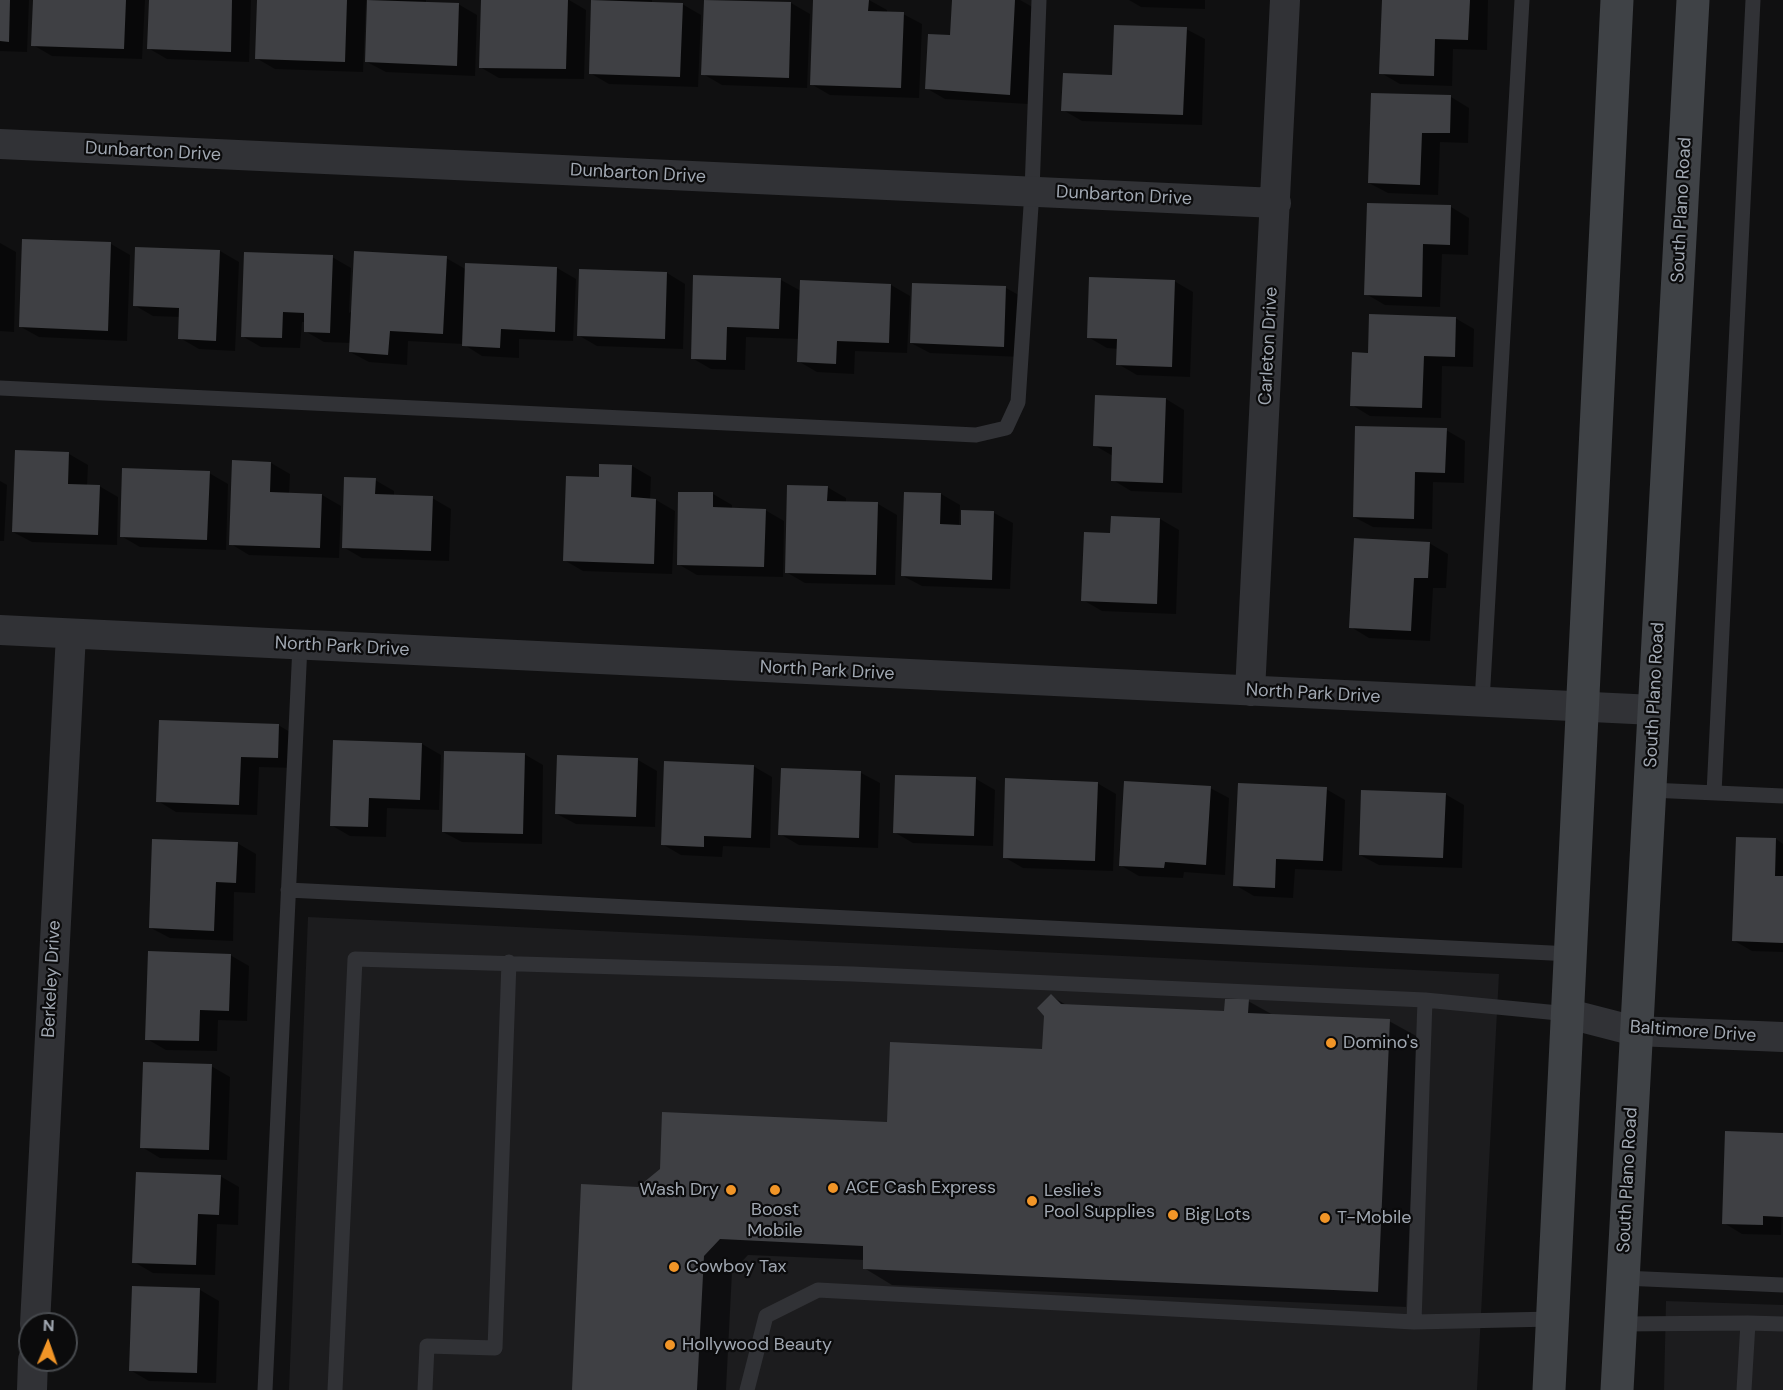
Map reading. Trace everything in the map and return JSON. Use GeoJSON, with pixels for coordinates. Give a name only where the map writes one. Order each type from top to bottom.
{"type":"FeatureCollection","features":[{"type":"Feature","properties":{"kind":"main road"},"geometry":{"type":"LineString","coordinates":[[1549,1390],[1617,0]]}},
{"type":"Feature","properties":{"kind":"main road","name":"South Plano Road"},"geometry":{"type":"LineString","coordinates":[[1617,1390],[1693,0]]}},
{"type":"Feature","properties":{"kind":"street","name":"Carleton Drive"},"geometry":{"type":"LineString","coordinates":[[1250,691],[1285,0]]}},
{"type":"Feature","properties":{"kind":"street","name":"Dunbarton Drive"},"geometry":{"type":"LineString","coordinates":[[0,144],[1276,203]]}},
{"type":"Feature","properties":{"kind":"street","name":"North Park Drive"},"geometry":{"type":"LineString","coordinates":[[0,630],[1654,710]]}},
{"type":"Feature","properties":{"kind":"street","name":"Berkeley Drive"},"geometry":{"type":"LineString","coordinates":[[36,1312],[71,634]]}},
{"type":"Feature","properties":{"kind":"street","name":"Baltimore Drive"},"geometry":{"type":"LineString","coordinates":[[1569,1014],[1635,1031],[1783,1037]]}},
{"type":"Feature","properties":{"kind":"street"},"geometry":{"type":"LineString","coordinates":[[32,1390],[33,1372]]}},
{"type":"Feature","properties":{"kind":"lane"},"geometry":{"type":"LineString","coordinates":[[0,388],[976,435],[1006,428],[1018,402],[1032,191],[1039,0]]}},
{"type":"Feature","properties":{"kind":"lane"},"geometry":{"type":"LineString","coordinates":[[1482,702],[1522,0]]}},
{"type":"Feature","properties":{"kind":"lane"},"geometry":{"type":"LineString","coordinates":[[1714,793],[1753,0]]}},
{"type":"Feature","properties":{"kind":"lane"},"geometry":{"type":"LineString","coordinates":[[265,1390],[300,645]]}},
{"type":"Feature","properties":{"kind":"lane"},"geometry":{"type":"LineString","coordinates":[[1650,790],[1783,796]]}},
{"type":"Feature","properties":{"kind":"lane"},"geometry":{"type":"LineString","coordinates":[[288,890],[1571,954]]}},
{"type":"Feature","properties":{"kind":"lane"},"geometry":{"type":"LineString","coordinates":[[335,1390],[355,959],[509,962],[1425,1000],[1569,1014]]}},
{"type":"Feature","properties":{"kind":"lane"},"geometry":{"type":"LineString","coordinates":[[425,1390],[427,1346],[495,1348],[509,962]]}},
{"type":"Feature","properties":{"kind":"lane"},"geometry":{"type":"LineString","coordinates":[[1414,1322],[1425,1000]]}},
{"type":"Feature","properties":{"kind":"lane"},"geometry":{"type":"LineString","coordinates":[[1623,1278],[1783,1285]]}},
{"type":"Feature","properties":{"kind":"lane"},"geometry":{"type":"LineString","coordinates":[[747,1390],[766,1316],[818,1290],[1414,1322],[1553,1319]]}},
{"type":"Feature","properties":{"kind":"lane"},"geometry":{"type":"LineString","coordinates":[[1744,1390],[1748,1323]]}},
{"type":"Feature","properties":{"kind":"lane"},"geometry":{"type":"LineString","coordinates":[[1620,1324],[1783,1324]]}},
{"type":"Feature","properties":{"kind":"shaded area"},"geometry":{"type":"Polygon","coordinates":[[[308,917],[1499,974],[1477,1390],[289,1390],[308,917]]]}},
{"type":"Feature","properties":{"kind":"shaded area"},"geometry":{"type":"Polygon","coordinates":[[[1666,1301],[1783,1305],[1783,1390],[1664,1390],[1666,1301]]]}},
{"type":"Feature","properties":{"kind":"building"},"geometry":{"type":"Polygon","coordinates":[[[0,0],[10,0],[9,42],[0,41],[0,0]]]}},
{"type":"Feature","properties":{"kind":"building"},"geometry":{"type":"Polygon","coordinates":[[[33,0],[126,0],[124,49],[31,46],[33,0]]]}},
{"type":"Feature","properties":{"kind":"building"},"geometry":{"type":"Polygon","coordinates":[[[149,0],[232,0],[231,52],[147,49],[149,0]]]}},
{"type":"Feature","properties":{"kind":"building"},"geometry":{"type":"Polygon","coordinates":[[[257,0],[347,0],[345,62],[255,59],[257,0]]]}},
{"type":"Feature","properties":{"kind":"building"},"geometry":{"type":"Polygon","coordinates":[[[367,0],[459,3],[457,66],[365,62],[367,0]]]}},
{"type":"Feature","properties":{"kind":"building"},"geometry":{"type":"Polygon","coordinates":[[[481,0],[568,0],[566,69],[479,68],[481,0]]]}},
{"type":"Feature","properties":{"kind":"building"},"geometry":{"type":"Polygon","coordinates":[[[591,0],[683,3],[680,77],[589,74],[591,0]]]}},
{"type":"Feature","properties":{"kind":"building"},"geometry":{"type":"Polygon","coordinates":[[[704,0],[791,2],[789,78],[701,75],[704,0]]]}},
{"type":"Feature","properties":{"kind":"building"},"geometry":{"type":"Polygon","coordinates":[[[813,0],[869,0],[868,11],[904,12],[901,88],[810,85],[813,0]]]}},
{"type":"Feature","properties":{"kind":"building"},"geometry":{"type":"Polygon","coordinates":[[[952,0],[1015,0],[1010,95],[925,89],[928,34],[950,35],[952,0]]]}},
{"type":"Feature","properties":{"kind":"building"},"geometry":{"type":"Polygon","coordinates":[[[1382,0],[1470,0],[1468,40],[1435,39],[1434,76],[1379,74],[1382,0]]]}},
{"type":"Feature","properties":{"kind":"building"},"geometry":{"type":"Polygon","coordinates":[[[1114,25],[1187,27],[1183,115],[1061,111],[1063,73],[1112,75],[1114,25]]]}},
{"type":"Feature","properties":{"kind":"building"},"geometry":{"type":"Polygon","coordinates":[[[1371,93],[1451,95],[1450,133],[1422,133],[1420,185],[1368,183],[1371,93]]]}},
{"type":"Feature","properties":{"kind":"building"},"geometry":{"type":"Polygon","coordinates":[[[1367,203],[1451,205],[1450,245],[1423,244],[1422,297],[1364,295],[1367,203]]]}},
{"type":"Feature","properties":{"kind":"building"},"geometry":{"type":"Polygon","coordinates":[[[22,239],[111,242],[108,331],[19,327],[22,239]]]}},
{"type":"Feature","properties":{"kind":"building"},"geometry":{"type":"Polygon","coordinates":[[[135,247],[220,250],[216,341],[178,339],[179,308],[133,306],[135,247]]]}},
{"type":"Feature","properties":{"kind":"building"},"geometry":{"type":"Polygon","coordinates":[[[354,251],[447,256],[443,334],[390,331],[388,355],[349,352],[354,251]]]}},
{"type":"Feature","properties":{"kind":"building"},"geometry":{"type":"Polygon","coordinates":[[[244,252],[333,255],[330,333],[304,332],[304,313],[283,312],[282,338],[241,337],[244,252]]]}},
{"type":"Feature","properties":{"kind":"building"},"geometry":{"type":"Polygon","coordinates":[[[465,263],[557,267],[555,332],[501,329],[500,348],[462,346],[465,263]]]}},
{"type":"Feature","properties":{"kind":"building"},"geometry":{"type":"Polygon","coordinates":[[[579,269],[667,272],[665,339],[577,336],[579,269]]]}},
{"type":"Feature","properties":{"kind":"building"},"geometry":{"type":"Polygon","coordinates":[[[693,275],[781,278],[779,329],[727,327],[726,360],[691,359],[693,275]]]}},
{"type":"Feature","properties":{"kind":"building"},"geometry":{"type":"Polygon","coordinates":[[[1089,277],[1175,280],[1172,367],[1116,365],[1117,339],[1087,338],[1089,277]]]}},
{"type":"Feature","properties":{"kind":"building"},"geometry":{"type":"Polygon","coordinates":[[[800,280],[891,284],[889,343],[837,341],[836,364],[797,362],[800,280]]]}},
{"type":"Feature","properties":{"kind":"building"},"geometry":{"type":"Polygon","coordinates":[[[912,283],[1006,286],[1004,347],[910,343],[912,283]]]}},
{"type":"Feature","properties":{"kind":"building"},"geometry":{"type":"Polygon","coordinates":[[[1369,314],[1456,317],[1455,357],[1424,356],[1422,408],[1350,406],[1352,352],[1368,353],[1369,314]]]}},
{"type":"Feature","properties":{"kind":"building"},"geometry":{"type":"Polygon","coordinates":[[[1095,395],[1166,398],[1163,483],[1111,481],[1112,447],[1093,446],[1095,395]]]}},
{"type":"Feature","properties":{"kind":"building"},"geometry":{"type":"Polygon","coordinates":[[[1355,426],[1447,428],[1445,473],[1415,472],[1414,519],[1353,517],[1355,426]]]}},
{"type":"Feature","properties":{"kind":"building"},"geometry":{"type":"Polygon","coordinates":[[[15,450],[69,452],[68,484],[100,485],[98,535],[12,532],[15,450]]]}},
{"type":"Feature","properties":{"kind":"building"},"geometry":{"type":"Polygon","coordinates":[[[232,460],[271,462],[270,492],[322,494],[320,548],[229,545],[232,460]]]}},
{"type":"Feature","properties":{"kind":"building"},"geometry":{"type":"Polygon","coordinates":[[[599,464],[632,465],[631,497],[656,499],[654,564],[563,561],[566,476],[599,477],[599,464]]]}},
{"type":"Feature","properties":{"kind":"building"},"geometry":{"type":"Polygon","coordinates":[[[122,468],[210,471],[207,540],[120,537],[122,468]]]}},
{"type":"Feature","properties":{"kind":"building"},"geometry":{"type":"Polygon","coordinates":[[[344,477],[376,478],[375,494],[433,496],[431,551],[342,548],[344,477]]]}},
{"type":"Feature","properties":{"kind":"building"},"geometry":{"type":"Polygon","coordinates":[[[787,485],[828,486],[827,501],[878,502],[876,575],[785,573],[787,485]]]}},
{"type":"Feature","properties":{"kind":"building"},"geometry":{"type":"Polygon","coordinates":[[[678,492],[713,492],[713,507],[766,509],[764,567],[677,565],[678,492]]]}},
{"type":"Feature","properties":{"kind":"building"},"geometry":{"type":"Polygon","coordinates":[[[904,492],[941,493],[940,524],[961,525],[961,510],[994,511],[992,580],[901,576],[904,492]]]}},
{"type":"Feature","properties":{"kind":"building"},"geometry":{"type":"Polygon","coordinates":[[[1111,516],[1160,518],[1157,604],[1081,601],[1084,532],[1110,533],[1111,516]]]}},
{"type":"Feature","properties":{"kind":"building"},"geometry":{"type":"Polygon","coordinates":[[[1354,538],[1430,542],[1428,578],[1414,578],[1411,631],[1349,628],[1354,538]]]}},
{"type":"Feature","properties":{"kind":"building"},"geometry":{"type":"Polygon","coordinates":[[[159,720],[279,724],[278,758],[241,757],[239,805],[156,802],[159,720]]]}},
{"type":"Feature","properties":{"kind":"building"},"geometry":{"type":"Polygon","coordinates":[[[333,740],[422,743],[420,800],[369,798],[368,827],[330,826],[333,740]]]}},
{"type":"Feature","properties":{"kind":"building"},"geometry":{"type":"Polygon","coordinates":[[[444,751],[525,753],[523,834],[442,832],[444,751]]]}},
{"type":"Feature","properties":{"kind":"building"},"geometry":{"type":"Polygon","coordinates":[[[557,755],[638,758],[636,817],[555,814],[557,755]]]}},
{"type":"Feature","properties":{"kind":"building"},"geometry":{"type":"Polygon","coordinates":[[[664,761],[754,765],[751,838],[704,836],[704,847],[661,845],[664,761]]]}},
{"type":"Feature","properties":{"kind":"building"},"geometry":{"type":"Polygon","coordinates":[[[781,768],[861,771],[859,838],[778,835],[781,768]]]}},
{"type":"Feature","properties":{"kind":"building"},"geometry":{"type":"Polygon","coordinates":[[[895,775],[976,777],[974,836],[893,833],[895,775]]]}},
{"type":"Feature","properties":{"kind":"building"},"geometry":{"type":"Polygon","coordinates":[[[1005,778],[1098,782],[1095,861],[1003,858],[1005,778]]]}},
{"type":"Feature","properties":{"kind":"building"},"geometry":{"type":"Polygon","coordinates":[[[1124,781],[1211,786],[1206,865],[1165,862],[1164,868],[1119,866],[1124,781]]]}},
{"type":"Feature","properties":{"kind":"building"},"geometry":{"type":"Polygon","coordinates":[[[1238,783],[1327,787],[1323,861],[1276,859],[1275,888],[1233,886],[1238,783]]]}},
{"type":"Feature","properties":{"kind":"building"},"geometry":{"type":"Polygon","coordinates":[[[1361,790],[1446,793],[1443,858],[1359,855],[1361,790]]]}},
{"type":"Feature","properties":{"kind":"building"},"geometry":{"type":"Polygon","coordinates":[[[1736,837],[1776,838],[1775,876],[1783,876],[1783,943],[1732,941],[1736,837]]]}},
{"type":"Feature","properties":{"kind":"building"},"geometry":{"type":"Polygon","coordinates":[[[152,839],[238,842],[236,883],[216,882],[214,931],[149,928],[152,839]]]}},
{"type":"Feature","properties":{"kind":"building"},"geometry":{"type":"Polygon","coordinates":[[[148,951],[231,954],[229,1011],[200,1010],[199,1041],[145,1040],[148,951]]]}},
{"type":"Feature","properties":{"kind":"building"},"geometry":{"type":"Polygon","coordinates":[[[1051,994],[1061,1004],[1224,1011],[1225,999],[1249,999],[1248,1013],[1390,1019],[1378,1292],[863,1269],[863,1246],[720,1239],[704,1256],[697,1390],[572,1390],[581,1184],[638,1187],[660,1169],[662,1112],[887,1122],[890,1042],[1042,1049],[1044,1016],[1037,1008],[1051,994]]]}},
{"type":"Feature","properties":{"kind":"building"},"geometry":{"type":"Polygon","coordinates":[[[143,1062],[212,1064],[209,1150],[140,1148],[143,1062]]]}},
{"type":"Feature","properties":{"kind":"building"},"geometry":{"type":"Polygon","coordinates":[[[1725,1131],[1783,1133],[1783,1217],[1763,1216],[1763,1225],[1722,1224],[1725,1131]]]}},
{"type":"Feature","properties":{"kind":"building"},"geometry":{"type":"Polygon","coordinates":[[[136,1172],[221,1175],[219,1215],[198,1214],[196,1265],[132,1263],[136,1172]]]}},
{"type":"Feature","properties":{"kind":"building"},"geometry":{"type":"Polygon","coordinates":[[[132,1286],[200,1288],[197,1373],[129,1371],[132,1286]]]}},
{"type":"Feature","properties":{"kind":"place","name":"Domino's"},"geometry":{"type":"Point","coordinates":[1331,1043]}},
{"type":"Feature","properties":{"kind":"place","name":"ACE Cash Express"},"geometry":{"type":"Point","coordinates":[833,1188]}},
{"type":"Feature","properties":{"kind":"place","name":"Wash Dry"},"geometry":{"type":"Point","coordinates":[731,1190]}},
{"type":"Feature","properties":{"kind":"place","name":"Boost Mobile"},"geometry":{"type":"Point","coordinates":[775,1190]}},
{"type":"Feature","properties":{"kind":"place","name":"Leslie's Pool Supplies"},"geometry":{"type":"Point","coordinates":[1032,1201]}},
{"type":"Feature","properties":{"kind":"place","name":"Big Lots"},"geometry":{"type":"Point","coordinates":[1173,1215]}},
{"type":"Feature","properties":{"kind":"place","name":"T-Mobile"},"geometry":{"type":"Point","coordinates":[1325,1218]}},
{"type":"Feature","properties":{"kind":"place","name":"Cowboy Tax"},"geometry":{"type":"Point","coordinates":[674,1267]}},
{"type":"Feature","properties":{"kind":"place","name":"Hollywood Beauty"},"geometry":{"type":"Point","coordinates":[670,1345]}}]}
